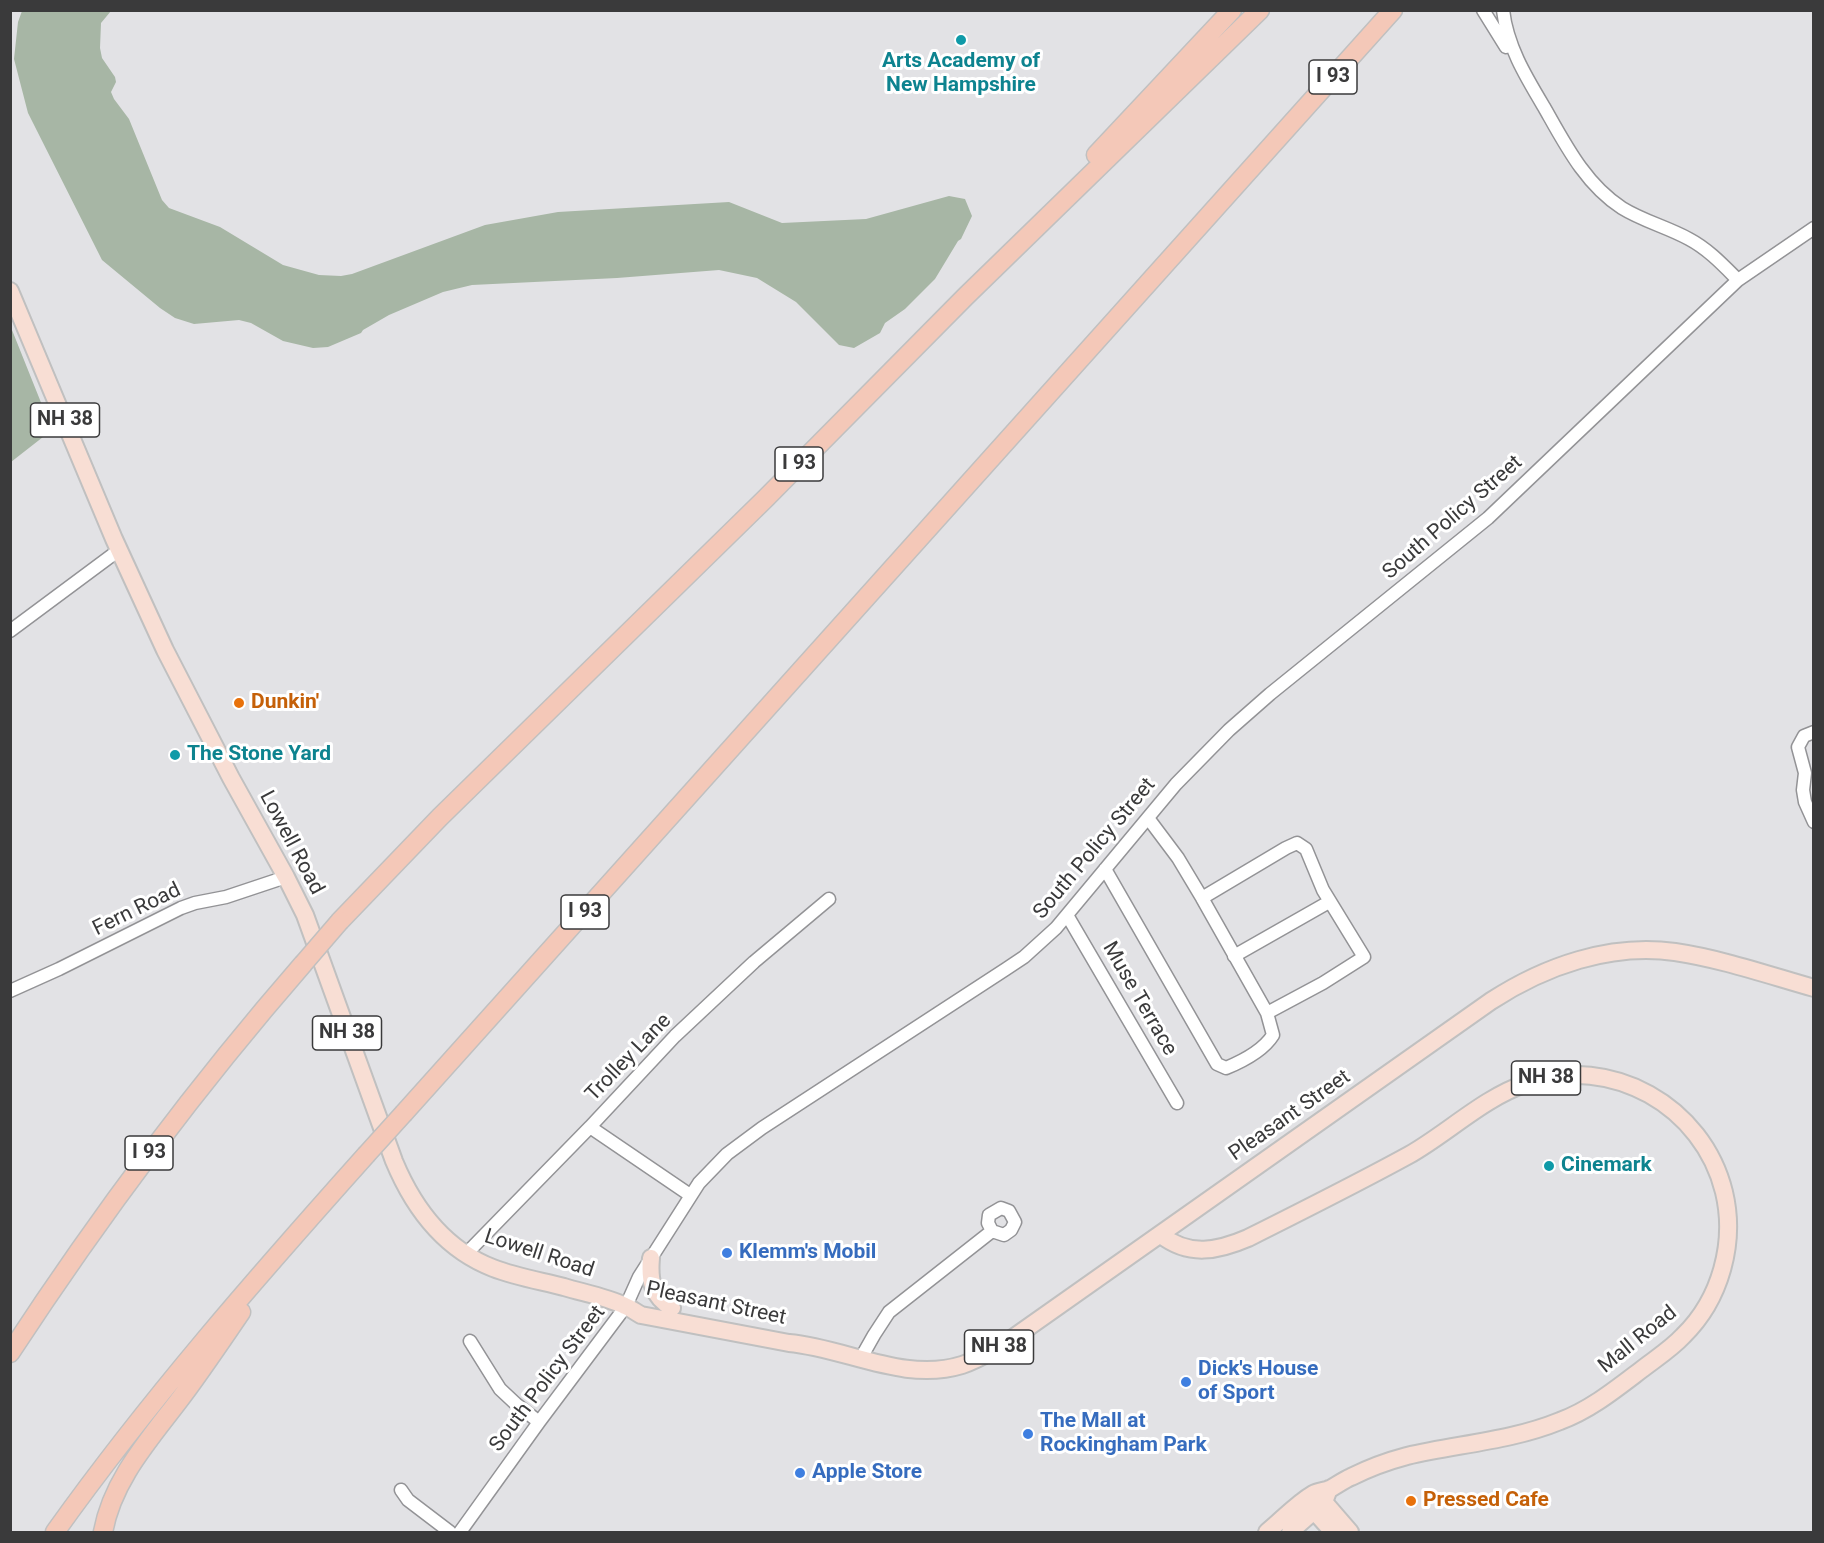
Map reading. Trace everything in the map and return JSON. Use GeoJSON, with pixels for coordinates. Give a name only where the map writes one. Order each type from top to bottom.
{"type":"FeatureCollection","features":[{"type":"Feature","properties":{"kind":"highway"},"geometry":{"type":"LineString","coordinates":[[966,296],[1232,10]]}},
{"type":"Feature","properties":{"kind":"highway","name":"I 93"},"geometry":{"type":"LineString","coordinates":[[10,1353],[161,1137],[237,1040],[340,921],[440,817],[765,499],[966,296],[1260,10]]}},
{"type":"Feature","properties":{"kind":"highway","name":"I 93"},"geometry":{"type":"LineString","coordinates":[[55,1533],[146,1410],[294,1236],[1393,10]]}},
{"type":"Feature","properties":{"kind":"highway"},"geometry":{"type":"LineString","coordinates":[[103,1533],[114,1496],[127,1471],[184,1394],[294,1236]]}},
{"type":"Feature","properties":{"kind":"main road","name":"Lowell Road"},"geometry":{"type":"LineString","coordinates":[[10,291],[119,550],[184,688],[286,877],[313,935],[399,1174],[422,1215],[446,1239],[466,1254],[494,1268],[626,1306]]}},
{"type":"Feature","properties":{"kind":"main road","name":"Pleasant Street"},"geometry":{"type":"LineString","coordinates":[[626,1306],[641,1315],[789,1343],[810,1344],[902,1368],[944,1369],[975,1360],[1003,1345],[1491,1000],[1548,970],[1589,957],[1632,950],[1653,950],[1696,956],[1814,988]]}},
{"type":"Feature","properties":{"kind":"main road","name":"Mall Road"},"geometry":{"type":"LineString","coordinates":[[1161,1234],[1172,1244],[1187,1248],[1208,1250],[1229,1246],[1259,1233],[1411,1154],[1502,1094],[1527,1083],[1554,1077],[1592,1076],[1632,1086],[1669,1106],[1689,1125],[1705,1146],[1716,1168],[1725,1196],[1728,1223],[1721,1276],[1699,1318],[1682,1338],[1582,1411],[1524,1433],[1415,1455],[1362,1471],[1267,1533]]}},
{"type":"Feature","properties":{"kind":"main road"},"geometry":{"type":"LineString","coordinates":[[651,1258],[652,1288],[664,1304],[672,1308]]}},
{"type":"Feature","properties":{"kind":"main road","name":"Pleasant Street"},"geometry":{"type":"LineString","coordinates":[[626,1306],[643,1304],[672,1308],[794,1334],[810,1344]]}},
{"type":"Feature","properties":{"kind":"main road","name":"Mall Road"},"geometry":{"type":"LineString","coordinates":[[1290,1533],[1317,1499]]}},
{"type":"Feature","properties":{"kind":"main road"},"geometry":{"type":"LineString","coordinates":[[1317,1499],[1333,1533]]}},
{"type":"Feature","properties":{"kind":"main road"},"geometry":{"type":"LineString","coordinates":[[1317,1499],[1350,1533]]}},
{"type":"Feature","properties":{"kind":"street"},"geometry":{"type":"LineString","coordinates":[[1484,10],[1584,173],[1602,191],[1631,213],[1682,235],[1700,246],[1738,280]]}},
{"type":"Feature","properties":{"kind":"street"},"geometry":{"type":"LineString","coordinates":[[1503,10],[1509,38],[1524,73]]}},
{"type":"Feature","properties":{"kind":"street","name":"South Policy Street"},"geometry":{"type":"LineString","coordinates":[[460,1533],[626,1306],[633,1288],[651,1258],[690,1195],[709,1171],[735,1147],[1024,957],[1040,944],[1198,760],[1229,730],[1270,694],[1488,518],[1738,280],[1814,228]]}},
{"type":"Feature","properties":{"kind":"street"},"geometry":{"type":"LineString","coordinates":[[10,631],[119,550]]}},
{"type":"Feature","properties":{"kind":"street"},"geometry":{"type":"LineString","coordinates":[[1814,732],[1804,736],[1798,747],[1798,754],[1809,771],[1803,790],[1804,802],[1814,822]]}},
{"type":"Feature","properties":{"kind":"street"},"geometry":{"type":"LineString","coordinates":[[1104,870],[1217,1064],[1226,1068],[1267,1044],[1273,1035],[1267,1013],[1178,858],[1148,818]]}},
{"type":"Feature","properties":{"kind":"street"},"geometry":{"type":"LineString","coordinates":[[1202,898],[1286,848],[1297,843],[1306,849],[1329,902],[1364,957],[1323,983],[1267,1013]]}},
{"type":"Feature","properties":{"kind":"street","name":"Fern Road"},"geometry":{"type":"LineString","coordinates":[[10,991],[69,965],[181,908],[226,897],[286,877]]}},
{"type":"Feature","properties":{"kind":"street","name":"Trolley Lane"},"geometry":{"type":"LineString","coordinates":[[466,1254],[683,1029],[754,962],[829,899]]}},
{"type":"Feature","properties":{"kind":"street"},"geometry":{"type":"LineString","coordinates":[[1234,956],[1329,902]]}},
{"type":"Feature","properties":{"kind":"street","name":"Muse Terrace"},"geometry":{"type":"LineString","coordinates":[[1067,915],[1177,1103]]}},
{"type":"Feature","properties":{"kind":"street"},"geometry":{"type":"LineString","coordinates":[[590,1128],[690,1195]]}},
{"type":"Feature","properties":{"kind":"street"},"geometry":{"type":"LineString","coordinates":[[861,1358],[890,1312],[992,1231]]}},
{"type":"Feature","properties":{"kind":"street"},"geometry":{"type":"LineString","coordinates":[[470,1341],[500,1389],[539,1422]]}},
{"type":"Feature","properties":{"kind":"street"},"geometry":{"type":"LineString","coordinates":[[401,1490],[408,1500],[439,1527],[450,1533]]}},
{"type":"Feature","properties":{"kind":"green space"},"geometry":{"type":"Polygon","coordinates":[[[22,11],[111,11],[101,23],[100,48],[102,58],[115,77],[116,82],[111,92],[129,119],[162,200],[169,208],[220,227],[283,265],[319,275],[352,274],[485,225],[558,212],[729,202],[782,223],[866,219],[949,196],[965,199],[972,216],[961,239],[935,279],[905,309],[885,323],[880,333],[854,348],[839,345],[796,302],[757,278],[719,270],[617,278],[472,285],[443,292],[389,315],[361,333],[328,347],[313,348],[283,341],[251,323],[239,320],[194,324],[175,318],[160,308],[102,260],[28,113],[14,59],[18,22],[22,11]]]}},
{"type":"Feature","properties":{"kind":"green space"},"geometry":{"type":"Polygon","coordinates":[[[10,325],[52,430],[11,462],[10,462],[10,325]]]}},
{"type":"Feature","properties":{"kind":"place","name":"Arts Academy of New Hampshire"},"geometry":{"type":"Point","coordinates":[961,40]}},
{"type":"Feature","properties":{"kind":"place","name":"Dunkin'"},"geometry":{"type":"Point","coordinates":[239,703]}},
{"type":"Feature","properties":{"kind":"place","name":"The Stone Yard"},"geometry":{"type":"Point","coordinates":[175,755]}},
{"type":"Feature","properties":{"kind":"place","name":"Cinemark"},"geometry":{"type":"Point","coordinates":[1549,1166]}},
{"type":"Feature","properties":{"kind":"place","name":"Klemm's Mobil"},"geometry":{"type":"Point","coordinates":[727,1253]}},
{"type":"Feature","properties":{"kind":"place","name":"Dick's House of Sport"},"geometry":{"type":"Point","coordinates":[1186,1382]}},
{"type":"Feature","properties":{"kind":"place","name":"The Mall at Rockingham Park"},"geometry":{"type":"Point","coordinates":[1028,1434]}},
{"type":"Feature","properties":{"kind":"place","name":"Apple Store"},"geometry":{"type":"Point","coordinates":[800,1473]}},
{"type":"Feature","properties":{"kind":"place","name":"Pressed Cafe"},"geometry":{"type":"Point","coordinates":[1411,1501]}}]}
